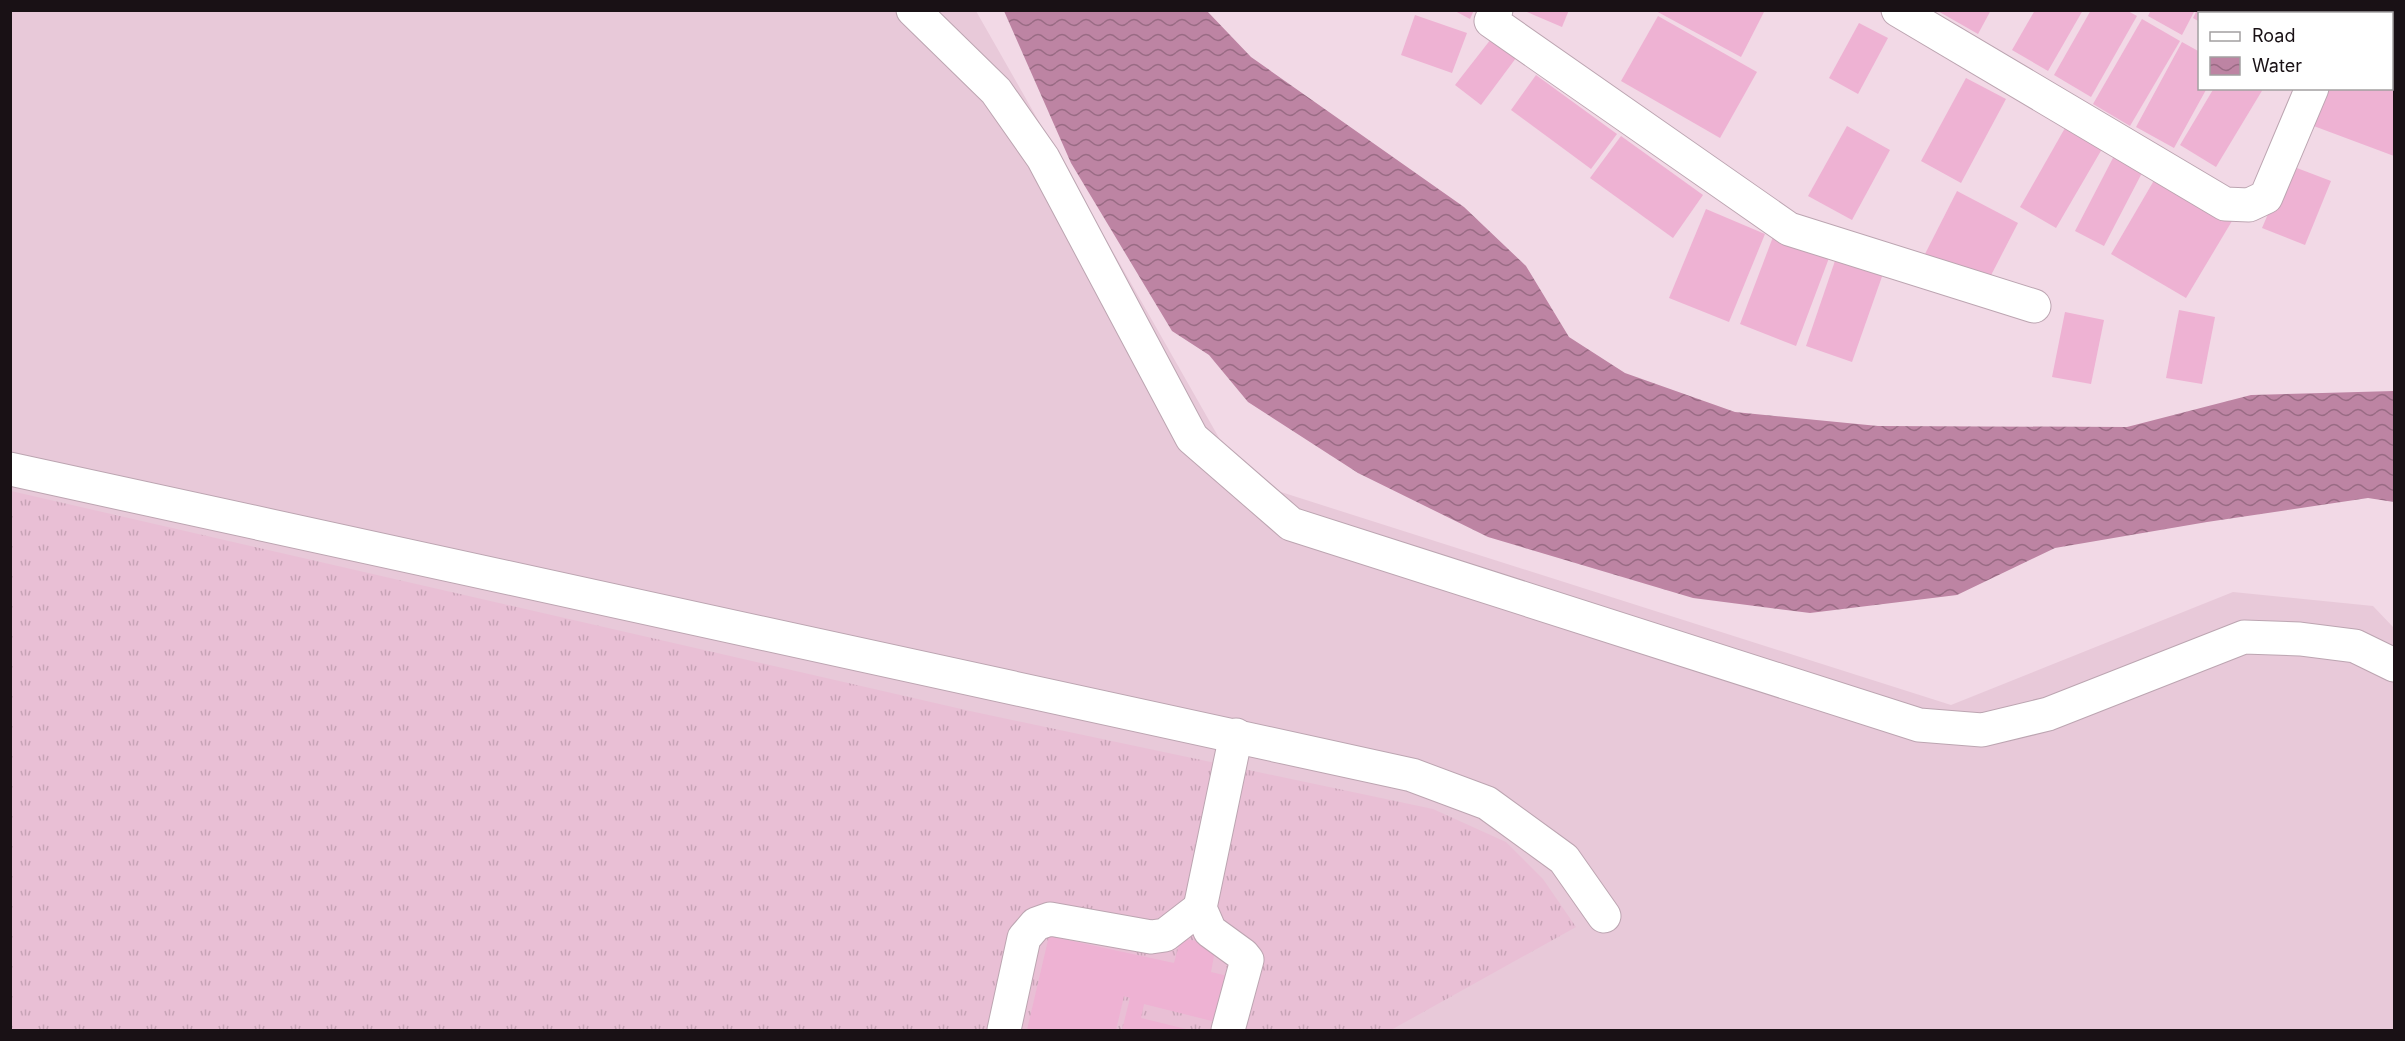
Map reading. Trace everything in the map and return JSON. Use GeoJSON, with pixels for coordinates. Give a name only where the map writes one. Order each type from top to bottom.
{"type":"FeatureCollection","features":[{"type":"Feature","properties":{"kind":"street"},"geometry":{"type":"LineString","coordinates":[[913,10],[996,90],[1043,158],[1192,438],[1291,524],[1919,725],[1982,730],[2048,714],[2244,637],[2300,639],[2355,646],[2394,665]]}},
{"type":"Feature","properties":{"kind":"street"},"geometry":{"type":"LineString","coordinates":[[1496,10],[1491,21],[1789,229],[2034,306]]}},
{"type":"Feature","properties":{"kind":"street"},"geometry":{"type":"LineString","coordinates":[[1898,10],[2225,204],[2249,205],[2266,197],[2311,90]]}},
{"type":"Feature","properties":{"kind":"street"},"geometry":{"type":"LineString","coordinates":[[10,469],[1412,775],[1487,804],[1564,859],[1604,916]]}},
{"type":"Feature","properties":{"kind":"street"},"geometry":{"type":"LineString","coordinates":[[1227,1030],[1247,960],[1210,931],[1200,908],[1236,735]]}},
{"type":"Feature","properties":{"kind":"street"},"geometry":{"type":"LineString","coordinates":[[1004,1030],[1024,938],[1036,924],[1050,919],[1151,937],[1165,934],[1200,908]]}},
{"type":"Feature","properties":{"kind":"shaded area"},"geometry":{"type":"Polygon","coordinates":[[[10,11],[976,11],[1243,480],[1951,705],[2233,592],[2373,606],[2394,628],[2394,1030],[11,1030],[10,11]]]}},
{"type":"Feature","properties":{"kind":"green space"},"geometry":{"type":"Polygon","coordinates":[[[11,491],[970,711],[1433,809],[1506,842],[1543,879],[1576,927],[1391,1030],[11,1030],[11,491]]]}},
{"type":"Feature","properties":{"kind":"water"},"geometry":{"type":"Polygon","coordinates":[[[1004,11],[1207,11],[1251,57],[1464,207],[1526,266],[1569,337],[1625,373],[1735,412],[1878,426],[2127,427],[2251,395],[2394,391],[2394,502],[2368,498],[2055,548],[1957,595],[1810,613],[1693,598],[1488,537],[1358,473],[1248,402],[1209,355],[1172,331],[1071,163],[1004,11]]]}},
{"type":"Feature","properties":{"kind":"building"},"geometry":{"type":"Polygon","coordinates":[[[1453,10],[1474,10],[1470,19],[1453,10]]]}},
{"type":"Feature","properties":{"kind":"building"},"geometry":{"type":"Polygon","coordinates":[[[1522,10],[1569,10],[1562,27],[1522,10]]]}},
{"type":"Feature","properties":{"kind":"building"},"geometry":{"type":"Polygon","coordinates":[[[1654,10],[1765,10],[1741,57],[1654,10]]]}},
{"type":"Feature","properties":{"kind":"building"},"geometry":{"type":"Polygon","coordinates":[[[1936,10],[1991,10],[1978,34],[1936,10]]]}},
{"type":"Feature","properties":{"kind":"building"},"geometry":{"type":"Polygon","coordinates":[[[2035,10],[2083,10],[2048,71],[2012,50],[2035,10]]]}},
{"type":"Feature","properties":{"kind":"building"},"geometry":{"type":"Polygon","coordinates":[[[2091,10],[2126,10],[2137,16],[2091,97],[2054,75],[2091,10]]]}},
{"type":"Feature","properties":{"kind":"building"},"geometry":{"type":"Polygon","coordinates":[[[2151,10],[2195,10],[2182,35],[2148,16],[2151,10]]]}},
{"type":"Feature","properties":{"kind":"building"},"geometry":{"type":"Polygon","coordinates":[[[2197,10],[2242,10],[2241,12],[2198,12],[2198,21],[2193,18],[2197,10]]]}},
{"type":"Feature","properties":{"kind":"building"},"geometry":{"type":"Polygon","coordinates":[[[2249,10],[2280,10],[2283,12],[2248,12],[2249,10]]]}},
{"type":"Feature","properties":{"kind":"building"},"geometry":{"type":"Polygon","coordinates":[[[1415,15],[1467,33],[1452,73],[1401,55],[1415,15]]]}},
{"type":"Feature","properties":{"kind":"building"},"geometry":{"type":"Polygon","coordinates":[[[1658,16],[1757,72],[1720,138],[1621,81],[1658,16]]]}},
{"type":"Feature","properties":{"kind":"building"},"geometry":{"type":"Polygon","coordinates":[[[2142,19],[2180,41],[2130,126],[2093,104],[2142,19]]]}},
{"type":"Feature","properties":{"kind":"building"},"geometry":{"type":"Polygon","coordinates":[[[1859,23],[1888,38],[1858,94],[1829,78],[1859,23]]]}},
{"type":"Feature","properties":{"kind":"building"},"geometry":{"type":"Polygon","coordinates":[[[1491,39],[1516,58],[1481,105],[1455,85],[1491,39]]]}},
{"type":"Feature","properties":{"kind":"building"},"geometry":{"type":"Polygon","coordinates":[[[2182,42],[2198,51],[2198,90],[2206,90],[2174,148],[2136,127],[2182,42]]]}},
{"type":"Feature","properties":{"kind":"building"},"geometry":{"type":"Polygon","coordinates":[[[2394,68],[2394,156],[2311,125],[2323,90],[2393,90],[2394,68]]]}},
{"type":"Feature","properties":{"kind":"building"},"geometry":{"type":"Polygon","coordinates":[[[1536,75],[1617,134],[1591,169],[1511,110],[1536,75]]]}},
{"type":"Feature","properties":{"kind":"building"},"geometry":{"type":"Polygon","coordinates":[[[1966,78],[2006,99],[1961,183],[1921,161],[1966,78]]]}},
{"type":"Feature","properties":{"kind":"building"},"geometry":{"type":"Polygon","coordinates":[[[2213,90],[2262,90],[2216,167],[2180,145],[2213,90]]]}},
{"type":"Feature","properties":{"kind":"building"},"geometry":{"type":"Polygon","coordinates":[[[1847,126],[1890,150],[1852,220],[1808,196],[1847,126]]]}},
{"type":"Feature","properties":{"kind":"building"},"geometry":{"type":"Polygon","coordinates":[[[2065,128],[2102,149],[2056,228],[2020,207],[2065,128]]]}},
{"type":"Feature","properties":{"kind":"building"},"geometry":{"type":"Polygon","coordinates":[[[1621,136],[1703,195],[1673,238],[1590,178],[1621,136]]]}},
{"type":"Feature","properties":{"kind":"building"},"geometry":{"type":"Polygon","coordinates":[[[2114,156],[2143,171],[2104,246],[2075,231],[2114,156]]]}},
{"type":"Feature","properties":{"kind":"building"},"geometry":{"type":"Polygon","coordinates":[[[2289,165],[2331,181],[2305,245],[2262,228],[2289,165]]]}},
{"type":"Feature","properties":{"kind":"building"},"geometry":{"type":"Polygon","coordinates":[[[2156,177],[2232,221],[2186,298],[2111,254],[2156,177]]]}},
{"type":"Feature","properties":{"kind":"building"},"geometry":{"type":"Polygon","coordinates":[[[1957,191],[2018,223],[1986,285],[1925,254],[1957,191]]]}},
{"type":"Feature","properties":{"kind":"building"},"geometry":{"type":"Polygon","coordinates":[[[1706,209],[1765,234],[1729,322],[1669,298],[1706,209]]]}},
{"type":"Feature","properties":{"kind":"building"},"geometry":{"type":"Polygon","coordinates":[[[1776,229],[1832,250],[1796,346],[1740,324],[1776,229]]]}},
{"type":"Feature","properties":{"kind":"building"},"geometry":{"type":"Polygon","coordinates":[[[1838,252],[1885,268],[1852,362],[1806,346],[1838,252]]]}},
{"type":"Feature","properties":{"kind":"building"},"geometry":{"type":"Polygon","coordinates":[[[2179,310],[2215,317],[2202,384],[2166,378],[2179,310]]]}},
{"type":"Feature","properties":{"kind":"building"},"geometry":{"type":"Polygon","coordinates":[[[2065,312],[2104,320],[2091,384],[2052,377],[2065,312]]]}},
{"type":"Feature","properties":{"kind":"building"},"geometry":{"type":"Polygon","coordinates":[[[1049,936],[1174,963],[1181,938],[1216,945],[1211,972],[1232,977],[1220,1023],[1144,1004],[1141,1018],[1190,1030],[1122,1030],[1130,998],[1124,996],[1116,1030],[1027,1030],[1049,936]]]}}]}
